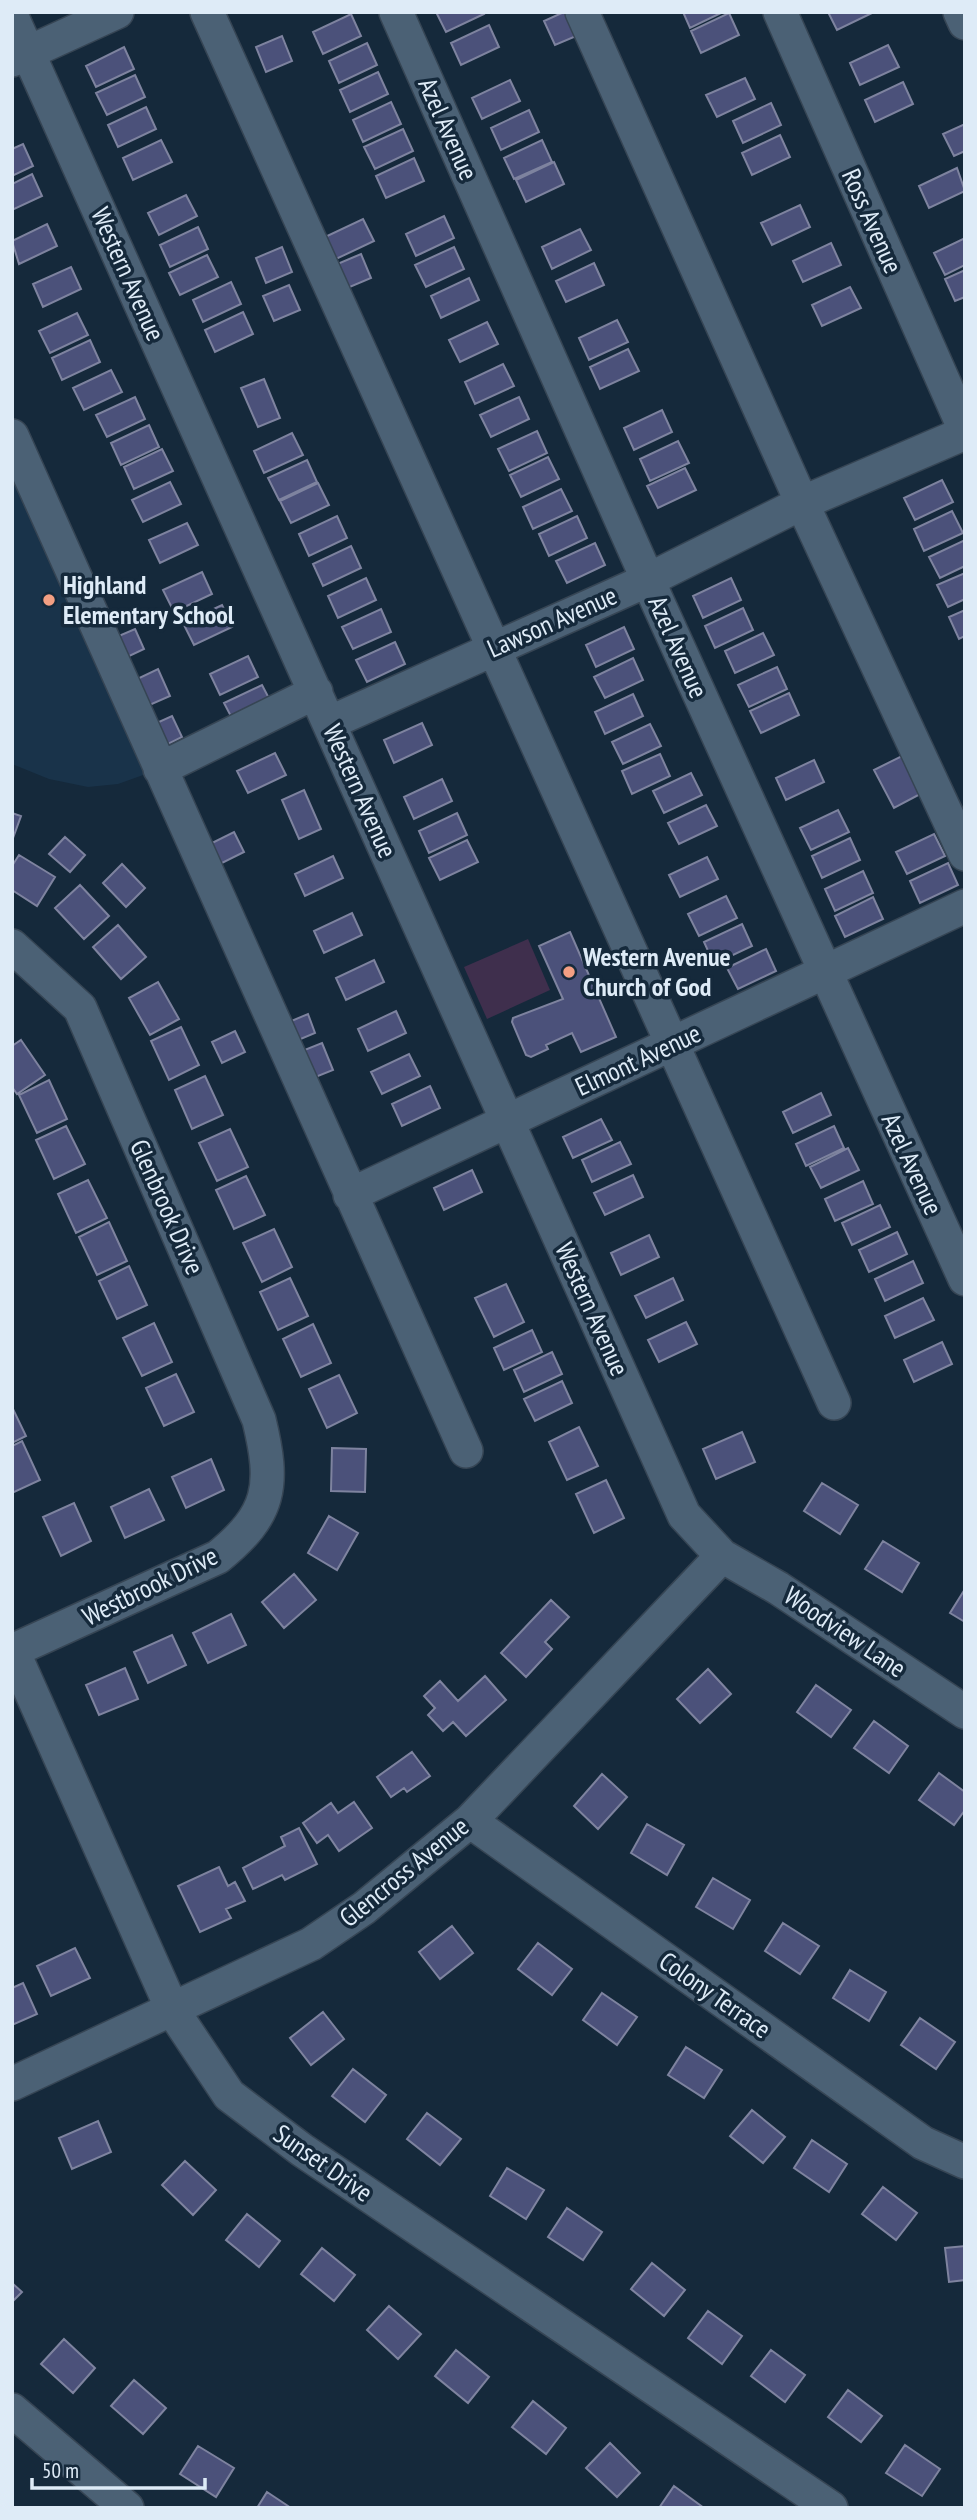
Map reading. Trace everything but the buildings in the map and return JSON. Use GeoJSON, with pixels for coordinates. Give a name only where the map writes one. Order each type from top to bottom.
{"type":"FeatureCollection","features":[{"type":"Feature","properties":{"kind":"street"},"geometry":{"type":"LineString","coordinates":[[20,56],[117,12]]}},
{"type":"Feature","properties":{"kind":"street"},"geometry":{"type":"LineString","coordinates":[[207,12],[834,1403]]}},
{"type":"Feature","properties":{"kind":"street","name":"Azel Avenue"},"geometry":{"type":"LineString","coordinates":[[396,12],[648,580],[965,1279]]}},
{"type":"Feature","properties":{"kind":"street"},"geometry":{"type":"LineString","coordinates":[[582,12],[802,503],[965,854]]}},
{"type":"Feature","properties":{"kind":"street","name":"Ross Avenue"},"geometry":{"type":"LineString","coordinates":[[780,12],[965,432]]}},
{"type":"Feature","properties":{"kind":"street"},"geometry":{"type":"LineString","coordinates":[[960,12],[965,23]]}},
{"type":"Feature","properties":{"kind":"street","name":"Western Avenue"},"geometry":{"type":"LineString","coordinates":[[12,17],[20,56],[316,692],[684,1515],[722,1556]]}},
{"type":"Feature","properties":{"kind":"street","name":"Lawson Avenue"},"geometry":{"type":"LineString","coordinates":[[329,723],[648,580],[802,503],[965,432]]}},
{"type":"Feature","properties":{"kind":"street"},"geometry":{"type":"LineString","coordinates":[[12,436],[349,1195],[466,1451]]}},
{"type":"Feature","properties":{"kind":"street"},"geometry":{"type":"LineString","coordinates":[[160,769],[316,692]]}},
{"type":"Feature","properties":{"kind":"street","name":"Elmont Avenue"},"geometry":{"type":"LineString","coordinates":[[349,1195],[965,906]]}},
{"type":"Feature","properties":{"kind":"street","name":"Glenbrook Drive"},"geometry":{"type":"LineString","coordinates":[[12,946],[80,1009],[259,1420],[269,1462],[265,1496]]}},
{"type":"Feature","properties":{"kind":"street","name":"Westbrook Drive"},"geometry":{"type":"LineString","coordinates":[[13,1650],[218,1557],[247,1534],[265,1496]]}},
{"type":"Feature","properties":{"kind":"street","name":"Woodview Lane"},"geometry":{"type":"LineString","coordinates":[[722,1556],[778,1588],[965,1713]]}},
{"type":"Feature","properties":{"kind":"street","name":"Glencross Avenue"},"geometry":{"type":"LineString","coordinates":[[12,2084],[173,2011],[311,1944],[364,1908],[470,1821],[722,1556]]}},
{"type":"Feature","properties":{"kind":"street","name":"Sunset Drive"},"geometry":{"type":"LineString","coordinates":[[13,1650],[173,2011],[229,2095],[302,2150],[831,2508]]}},
{"type":"Feature","properties":{"kind":"street","name":"Colony Terrace"},"geometry":{"type":"LineString","coordinates":[[470,1821],[923,2143],[965,2162]]}},
{"type":"Feature","properties":{"kind":"street"},"geometry":{"type":"LineString","coordinates":[[12,2410],[127,2508]]}},
{"type":"Feature","properties":{"kind":"shaded area","name":"Highland Elementary School"},"geometry":{"type":"Polygon","coordinates":[[[12,436],[160,769],[118,784],[88,787],[49,779],[12,764],[12,436]]]}},
{"type":"Feature","properties":{"kind":"shaded area"},"geometry":{"type":"Polygon","coordinates":[[[528,939],[550,990],[487,1019],[464,967],[528,939]]]}},
{"type":"Feature","properties":{"kind":"place","name":"Highland Elementary School"},"geometry":{"type":"Point","coordinates":[49,600]}},
{"type":"Feature","properties":{"kind":"place","name":"Western Avenue Church of God"},"geometry":{"type":"Point","coordinates":[569,972]}}]}
